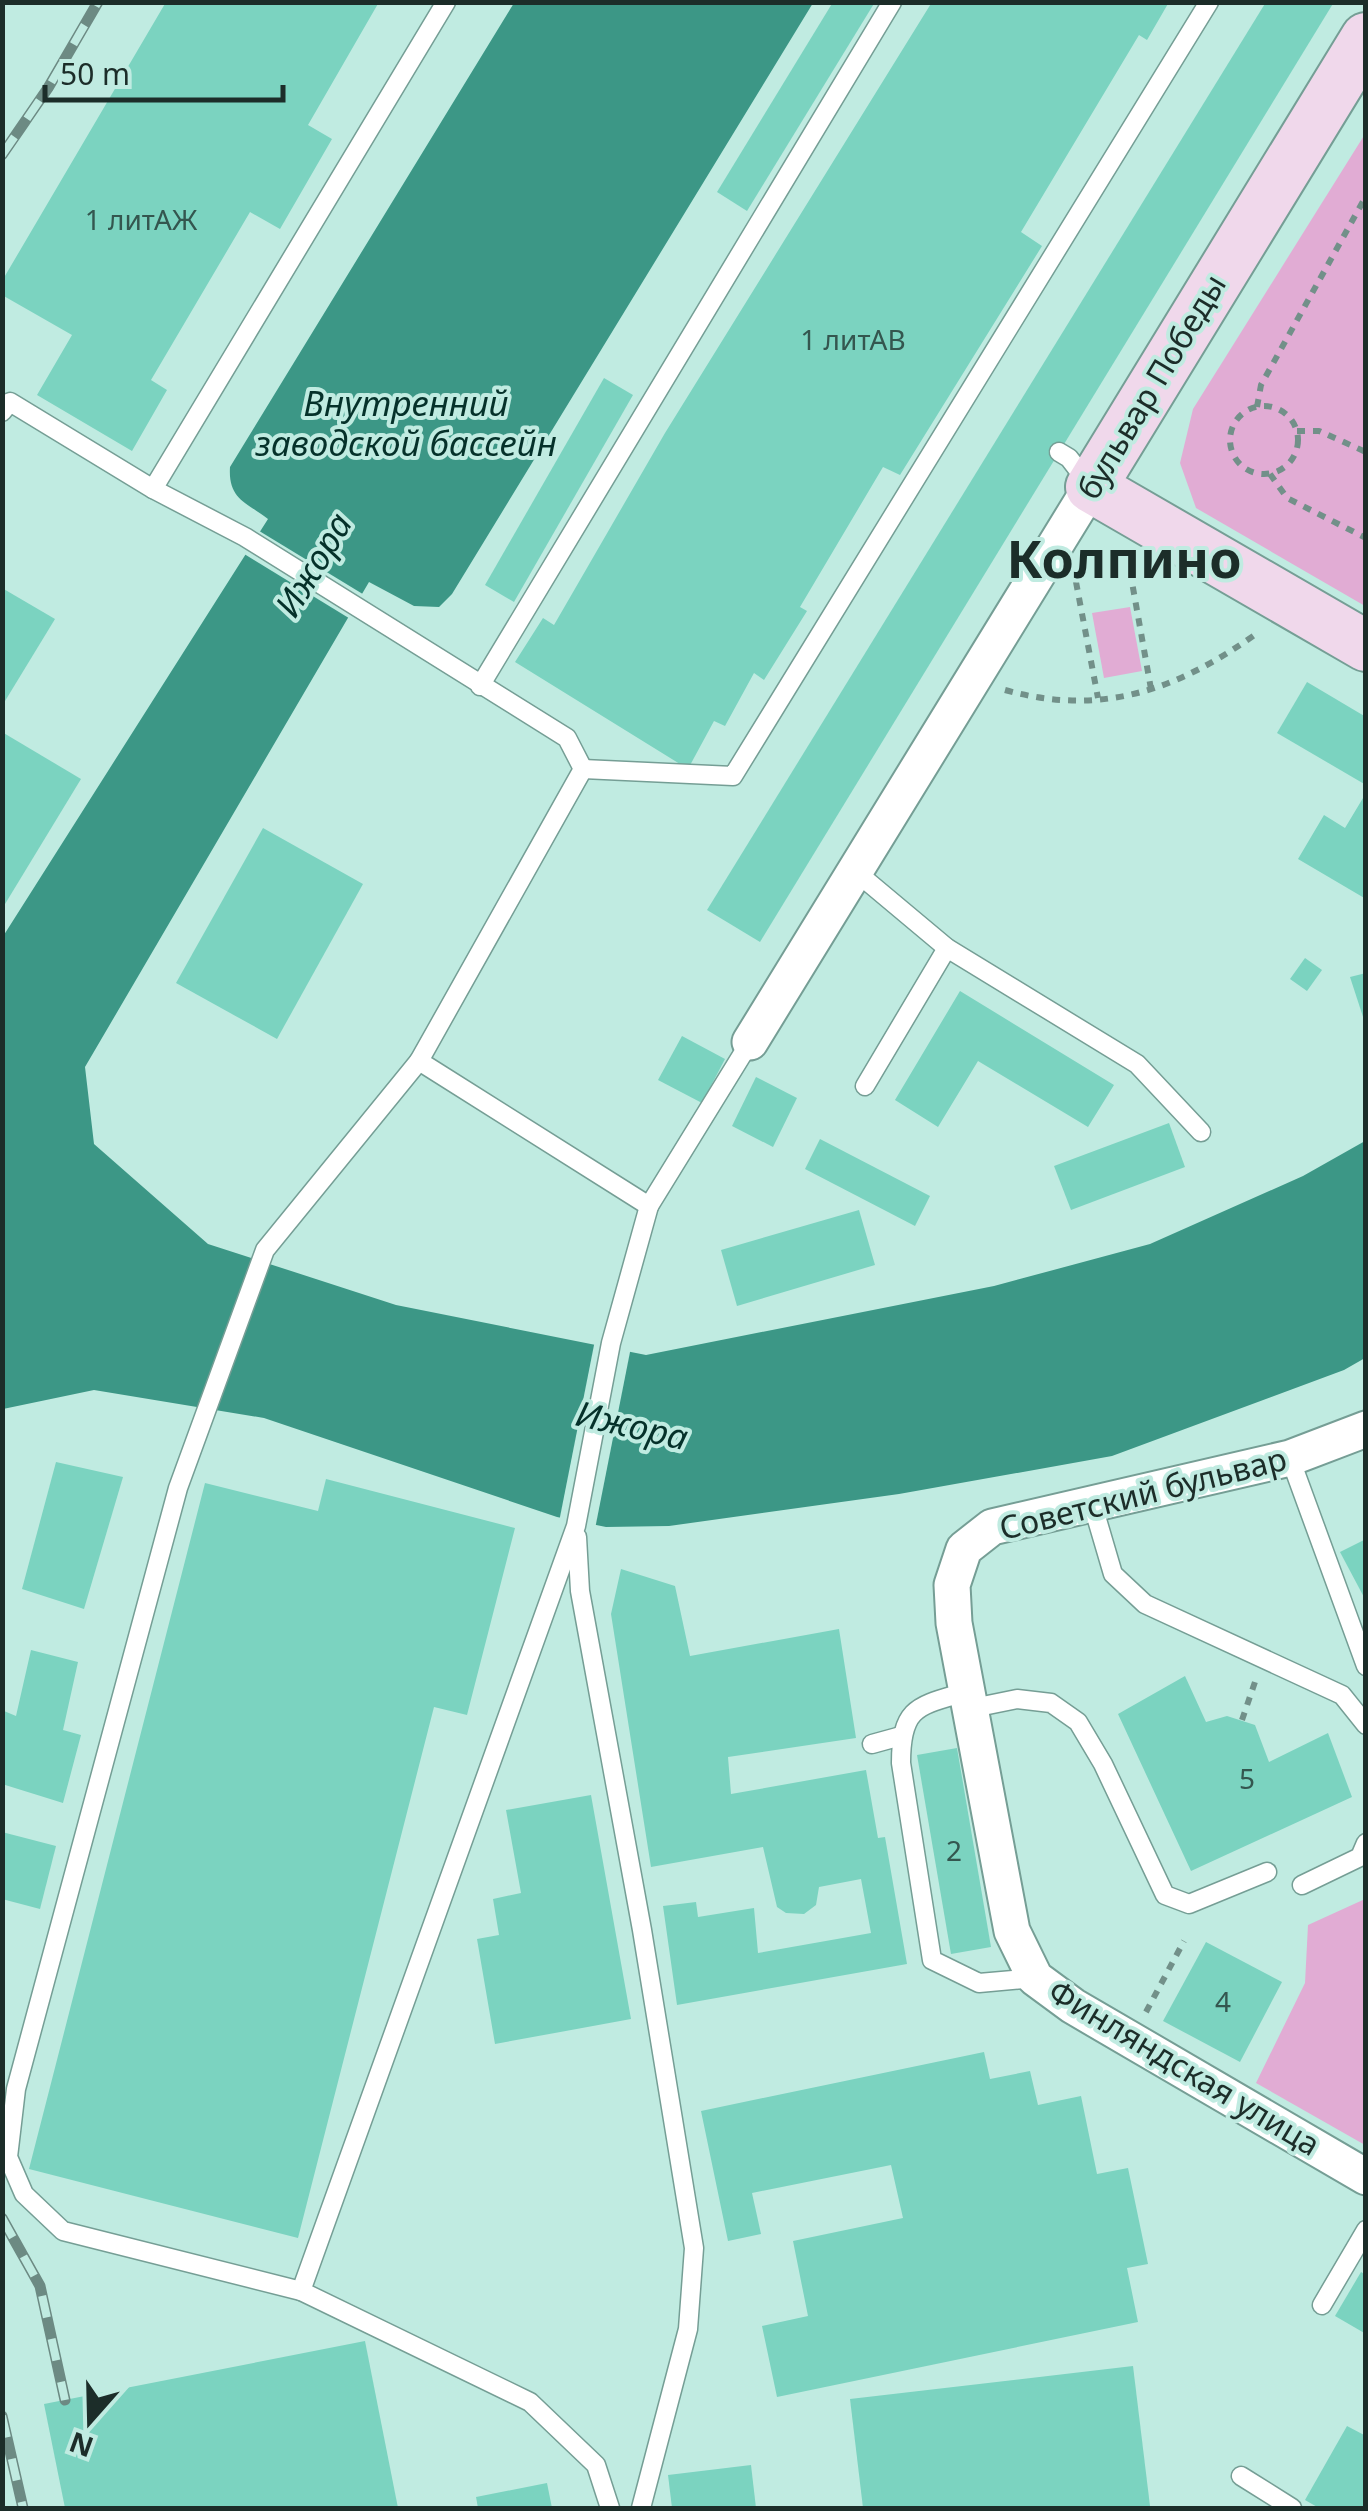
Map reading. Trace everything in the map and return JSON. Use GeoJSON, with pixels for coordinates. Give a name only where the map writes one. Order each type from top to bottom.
{"type":"FeatureCollection","features":[{"type":"Feature","properties":{"kind":"main road","name":"бульвар Победы"},"geometry":{"type":"LineString","coordinates":[[1075,470],[1366,38]]}},
{"type":"Feature","properties":{"kind":"main road"},"geometry":{"type":"LineString","coordinates":[[1075,470],[1366,646]]}},
{"type":"Feature","properties":{"kind":"street","name":"бульвар Победы"},"geometry":{"type":"LineString","coordinates":[[750,1042],[855,871],[1075,470]]}},
{"type":"Feature","properties":{"kind":"street","name":"Советский бульвар"},"geometry":{"type":"LineString","coordinates":[[971,1700],[954,1623],[952,1585],[964,1549],[992,1528],[1290,1458],[1366,1429]]}},
{"type":"Feature","properties":{"kind":"street","name":"Финляндская улица"},"geometry":{"type":"LineString","coordinates":[[971,1700],[1012,1931],[1036,1978],[1074,2006],[1366,2177]]}},
{"type":"Feature","properties":{"kind":"lane"},"geometry":{"type":"LineString","coordinates":[[153,489],[446,2]]}},
{"type":"Feature","properties":{"kind":"lane"},"geometry":{"type":"LineString","coordinates":[[480,686],[892,2]]}},
{"type":"Feature","properties":{"kind":"lane"},"geometry":{"type":"LineString","coordinates":[[583,769],[733,776],[1210,2]]}},
{"type":"Feature","properties":{"kind":"lane"},"geometry":{"type":"LineString","coordinates":[[2,412],[10,402],[360,608],[567,738],[583,769]]}},
{"type":"Feature","properties":{"kind":"lane"},"geometry":{"type":"LineString","coordinates":[[583,769],[419,1061],[264,1250],[178,1488],[16,2089],[8,2157],[24,2194],[63,2232],[301,2291],[530,2402],[596,2466],[610,2508]]}},
{"type":"Feature","properties":{"kind":"lane"},"geometry":{"type":"LineString","coordinates":[[855,871],[947,948],[1136,1064],[1201,1132]]}},
{"type":"Feature","properties":{"kind":"lane"},"geometry":{"type":"LineString","coordinates":[[865,1086],[947,948]]}},
{"type":"Feature","properties":{"kind":"lane"},"geometry":{"type":"LineString","coordinates":[[301,2291],[576,1526],[610,1343],[650,1206],[750,1042]]}},
{"type":"Feature","properties":{"kind":"lane"},"geometry":{"type":"LineString","coordinates":[[419,1061],[650,1206]]}},
{"type":"Feature","properties":{"kind":"lane"},"geometry":{"type":"LineString","coordinates":[[1290,1458],[1366,1666]]}},
{"type":"Feature","properties":{"kind":"lane"},"geometry":{"type":"LineString","coordinates":[[1093,1506],[1113,1574],[1146,1604],[1342,1695],[1366,1725]]}},
{"type":"Feature","properties":{"kind":"lane"},"geometry":{"type":"LineString","coordinates":[[576,1526],[580,1591],[642,1930],[694,2248],[688,2330],[641,2508]]}},
{"type":"Feature","properties":{"kind":"lane"},"geometry":{"type":"LineString","coordinates":[[1036,1978],[980,1982],[932,1960],[900,1763],[901,1736],[909,1715],[922,1704],[1017,1699],[1050,1704],[1078,1722],[1103,1764],[1165,1895],[1189,1904],[1267,1872]]}},
{"type":"Feature","properties":{"kind":"lane"},"geometry":{"type":"LineString","coordinates":[[872,1744],[901,1736]]}},
{"type":"Feature","properties":{"kind":"lane"},"geometry":{"type":"LineString","coordinates":[[1302,1886],[1360,1857],[1366,1843]]}},
{"type":"Feature","properties":{"kind":"lane"},"geometry":{"type":"LineString","coordinates":[[1322,2304],[1366,2230]]}},
{"type":"Feature","properties":{"kind":"lane"},"geometry":{"type":"LineString","coordinates":[[1241,2476],[1292,2508]]}},
{"type":"Feature","properties":{"kind":"path"},"geometry":{"type":"LineString","coordinates":[[1257,407],[1261,385],[1366,196]]}},
{"type":"Feature","properties":{"kind":"path"},"geometry":{"type":"LineString","coordinates":[[1270,406],[1282,411],[1297,431],[1298,445],[1293,458],[1283,469],[1270,474],[1255,473],[1242,466],[1233,454],[1230,439],[1234,424],[1257,407],[1270,406]]}},
{"type":"Feature","properties":{"kind":"path"},"geometry":{"type":"LineString","coordinates":[[1297,431],[1319,431],[1366,452]]}},
{"type":"Feature","properties":{"kind":"path"},"geometry":{"type":"LineString","coordinates":[[1270,474],[1287,498],[1366,538]]}},
{"type":"Feature","properties":{"kind":"path"},"geometry":{"type":"LineString","coordinates":[[1130,571],[1151,689]]}},
{"type":"Feature","properties":{"kind":"path"},"geometry":{"type":"LineString","coordinates":[[1076,582],[1098,698]]}},
{"type":"Feature","properties":{"kind":"path"},"geometry":{"type":"LineString","coordinates":[[1005,690],[1054,700],[1151,689],[1184,679],[1256,634]]}},
{"type":"Feature","properties":{"kind":"path"},"geometry":{"type":"LineString","coordinates":[[1242,1720],[1251,1692]]}},
{"type":"Feature","properties":{"kind":"path"},"geometry":{"type":"LineString","coordinates":[[1132,2040],[1184,1941]]}},
{"type":"Feature","properties":{"kind":"shaded area"},"geometry":{"type":"Polygon","coordinates":[[[1365,134],[1365,606],[1196,508],[1180,463],[1193,409],[1365,134]]]}},
{"type":"Feature","properties":{"kind":"shaded area"},"geometry":{"type":"Polygon","coordinates":[[[1130,607],[1142,671],[1104,678],[1092,613],[1130,607]]]}},
{"type":"Feature","properties":{"kind":"shaded area"},"geometry":{"type":"Polygon","coordinates":[[[1365,1899],[1365,2145],[1256,2083],[1305,1983],[1308,1925],[1365,1899]]]}},
{"type":"Feature","properties":{"kind":"water"},"geometry":{"type":"Polygon","coordinates":[[[514,3],[813,3],[452,594],[439,607],[414,606],[369,582],[85,1067],[94,1144],[208,1244],[396,1305],[646,1355],[994,1286],[1150,1244],[1303,1176],[1365,1141],[1365,1358],[1344,1370],[1112,1456],[899,1494],[669,1526],[606,1527],[557,1517],[264,1418],[94,1390],[3,1409],[2,938],[268,519],[235,493],[230,467],[514,3]]]}},
{"type":"Feature","properties":{"kind":"pier"},"geometry":{"type":"Polygon","coordinates":[[[256,529],[366,596],[352,620],[241,552],[256,529]]]}},
{"type":"Feature","properties":{"kind":"pier"},"geometry":{"type":"Polygon","coordinates":[[[595,1340],[631,1347],[595,1529],[559,1522],[595,1340]]]}},
{"type":"Feature","properties":{"kind":"building"},"geometry":{"type":"Polygon","coordinates":[[[166,2],[379,2],[308,125],[332,139],[280,229],[250,212],[151,380],[167,390],[132,451],[37,395],[72,335],[2,295],[2,281],[166,2]]]}},
{"type":"Feature","properties":{"kind":"building"},"geometry":{"type":"Polygon","coordinates":[[[833,2],[875,2],[747,211],[717,192],[833,2]]]}},
{"type":"Feature","properties":{"kind":"building"},"geometry":{"type":"Polygon","coordinates":[[[932,2],[1169,2],[1147,40],[1139,35],[1021,232],[1042,246],[900,475],[883,467],[800,607],[807,611],[764,680],[754,673],[725,726],[714,721],[688,769],[515,662],[543,618],[554,625],[665,433],[932,2]]]}},
{"type":"Feature","properties":{"kind":"building"},"geometry":{"type":"Polygon","coordinates":[[[1266,2],[1334,2],[760,942],[707,910],[1266,2]]]}},
{"type":"Feature","properties":{"kind":"building"},"geometry":{"type":"Polygon","coordinates":[[[604,378],[633,395],[514,602],[485,585],[604,378]]]}},
{"type":"Feature","properties":{"kind":"building"},"geometry":{"type":"Polygon","coordinates":[[[2,588],[55,619],[2,706],[2,588]]]}},
{"type":"Feature","properties":{"kind":"building"},"geometry":{"type":"Polygon","coordinates":[[[1307,682],[1366,717],[1366,785],[1277,733],[1307,682]]]}},
{"type":"Feature","properties":{"kind":"building"},"geometry":{"type":"Polygon","coordinates":[[[2,732],[81,779],[2,909],[2,732]]]}},
{"type":"Feature","properties":{"kind":"building"},"geometry":{"type":"Polygon","coordinates":[[[1366,793],[1366,899],[1298,859],[1324,815],[1345,828],[1366,793]]]}},
{"type":"Feature","properties":{"kind":"building"},"geometry":{"type":"Polygon","coordinates":[[[263,828],[363,884],[277,1039],[176,983],[263,828]]]}},
{"type":"Feature","properties":{"kind":"building"},"geometry":{"type":"Polygon","coordinates":[[[1305,958],[1322,970],[1307,991],[1290,979],[1305,958]]]}},
{"type":"Feature","properties":{"kind":"building"},"geometry":{"type":"Polygon","coordinates":[[[1366,973],[1366,1023],[1365,1023],[1350,977],[1366,973]]]}},
{"type":"Feature","properties":{"kind":"building"},"geometry":{"type":"Polygon","coordinates":[[[960,991],[1114,1085],[1088,1127],[978,1061],[938,1127],[895,1100],[960,991]]]}},
{"type":"Feature","properties":{"kind":"building"},"geometry":{"type":"Polygon","coordinates":[[[682,1036],[725,1059],[702,1103],[658,1080],[682,1036]]]}},
{"type":"Feature","properties":{"kind":"building"},"geometry":{"type":"Polygon","coordinates":[[[756,1077],[797,1098],[773,1147],[732,1126],[756,1077]]]}},
{"type":"Feature","properties":{"kind":"building"},"geometry":{"type":"Polygon","coordinates":[[[1169,1123],[1185,1167],[1071,1210],[1054,1166],[1169,1123]]]}},
{"type":"Feature","properties":{"kind":"building"},"geometry":{"type":"Polygon","coordinates":[[[820,1139],[930,1196],[915,1226],[805,1169],[820,1139]]]}},
{"type":"Feature","properties":{"kind":"building"},"geometry":{"type":"Polygon","coordinates":[[[859,1210],[875,1265],[737,1306],[721,1250],[859,1210]]]}},
{"type":"Feature","properties":{"kind":"building"},"geometry":{"type":"Polygon","coordinates":[[[56,1462],[123,1477],[84,1609],[22,1589],[56,1462]]]}},
{"type":"Feature","properties":{"kind":"building"},"geometry":{"type":"Polygon","coordinates":[[[326,1479],[515,1528],[467,1715],[434,1707],[298,2238],[29,2169],[205,1483],[318,1511],[326,1479]]]}},
{"type":"Feature","properties":{"kind":"building"},"geometry":{"type":"Polygon","coordinates":[[[1366,1539],[1366,1601],[1340,1552],[1366,1539]]]}},
{"type":"Feature","properties":{"kind":"building"},"geometry":{"type":"Polygon","coordinates":[[[621,1569],[675,1586],[690,1656],[839,1629],[856,1738],[728,1757],[731,1794],[866,1770],[878,1838],[885,1837],[907,1964],[677,2005],[663,1906],[696,1902],[698,1917],[754,1908],[758,1953],[871,1933],[861,1879],[819,1887],[816,1905],[804,1914],[786,1913],[777,1907],[763,1847],[651,1867],[611,1614],[621,1569]]]}},
{"type":"Feature","properties":{"kind":"building"},"geometry":{"type":"Polygon","coordinates":[[[31,1650],[78,1662],[63,1730],[81,1735],[63,1803],[2,1784],[2,1718],[4,1711],[16,1716],[31,1650]]]}},
{"type":"Feature","properties":{"kind":"building"},"geometry":{"type":"Polygon","coordinates":[[[1185,1676],[1206,1722],[1227,1716],[1255,1725],[1269,1762],[1328,1733],[1352,1797],[1191,1871],[1118,1714],[1185,1676]]]}},
{"type":"Feature","properties":{"kind":"building"},"geometry":{"type":"Polygon","coordinates":[[[957,1748],[991,1947],[951,1954],[917,1755],[957,1748]]]}},
{"type":"Feature","properties":{"kind":"building"},"geometry":{"type":"Polygon","coordinates":[[[591,1795],[631,2019],[495,2044],[477,1939],[499,1935],[493,1899],[521,1893],[506,1810],[591,1795]]]}},
{"type":"Feature","properties":{"kind":"building"},"geometry":{"type":"Polygon","coordinates":[[[2,1832],[56,1846],[40,1909],[2,1899],[2,1832]]]}},
{"type":"Feature","properties":{"kind":"building"},"geometry":{"type":"Polygon","coordinates":[[[1206,1942],[1282,1982],[1240,2062],[1163,2021],[1206,1942]]]}},
{"type":"Feature","properties":{"kind":"building"},"geometry":{"type":"Polygon","coordinates":[[[984,2052],[990,2079],[1030,2071],[1038,2105],[1081,2096],[1097,2174],[1128,2168],[1148,2264],[1127,2268],[1138,2322],[777,2397],[762,2326],[808,2316],[793,2241],[903,2218],[891,2165],[752,2193],[761,2234],[728,2241],[701,2111],[984,2052]]]}},
{"type":"Feature","properties":{"kind":"building"},"geometry":{"type":"Polygon","coordinates":[[[1361,2272],[1366,2275],[1366,2334],[1335,2316],[1361,2272]]]}},
{"type":"Feature","properties":{"kind":"building"},"geometry":{"type":"Polygon","coordinates":[[[365,2341],[398,2508],[65,2508],[44,2404],[365,2341]]]}},
{"type":"Feature","properties":{"kind":"building"},"geometry":{"type":"Polygon","coordinates":[[[1133,2366],[1150,2506],[863,2508],[850,2399],[1133,2366]]]}},
{"type":"Feature","properties":{"kind":"building"},"geometry":{"type":"Polygon","coordinates":[[[1347,2426],[1366,2436],[1366,2508],[1319,2508],[1305,2500],[1347,2426]]]}},
{"type":"Feature","properties":{"kind":"building"},"geometry":{"type":"Polygon","coordinates":[[[751,2465],[756,2508],[672,2508],[668,2475],[751,2465]]]}},
{"type":"Feature","properties":{"kind":"building"},"geometry":{"type":"Polygon","coordinates":[[[547,2483],[552,2508],[478,2508],[476,2497],[547,2483]]]}},
{"type":"Feature","properties":{"kind":"railway"},"geometry":{"type":"LineString","coordinates":[[2,155],[48,88],[98,2]]}},
{"type":"Feature","properties":{"kind":"railway"},"geometry":{"type":"LineString","coordinates":[[2,2218],[40,2286],[65,2400]]}},
{"type":"Feature","properties":{"kind":"railway"},"geometry":{"type":"LineString","coordinates":[[2,2416],[23,2508]]}},
{"type":"Feature","properties":{"kind":"district","name":"Колпино"},"geometry":{"type":"Point","coordinates":[1124,560]}},
{"type":"Feature","properties":{"kind":"water label","name":"Внутренний заводской бассейн"},"geometry":{"type":"Point","coordinates":[406,424]}},
{"type":"Feature","properties":{"kind":"water label","name":"Ижора"},"geometry":{"type":"Point","coordinates":[314,565]}},
{"type":"Feature","properties":{"kind":"water label","name":"Ижора"},"geometry":{"type":"Point","coordinates":[632,1426]}}]}
